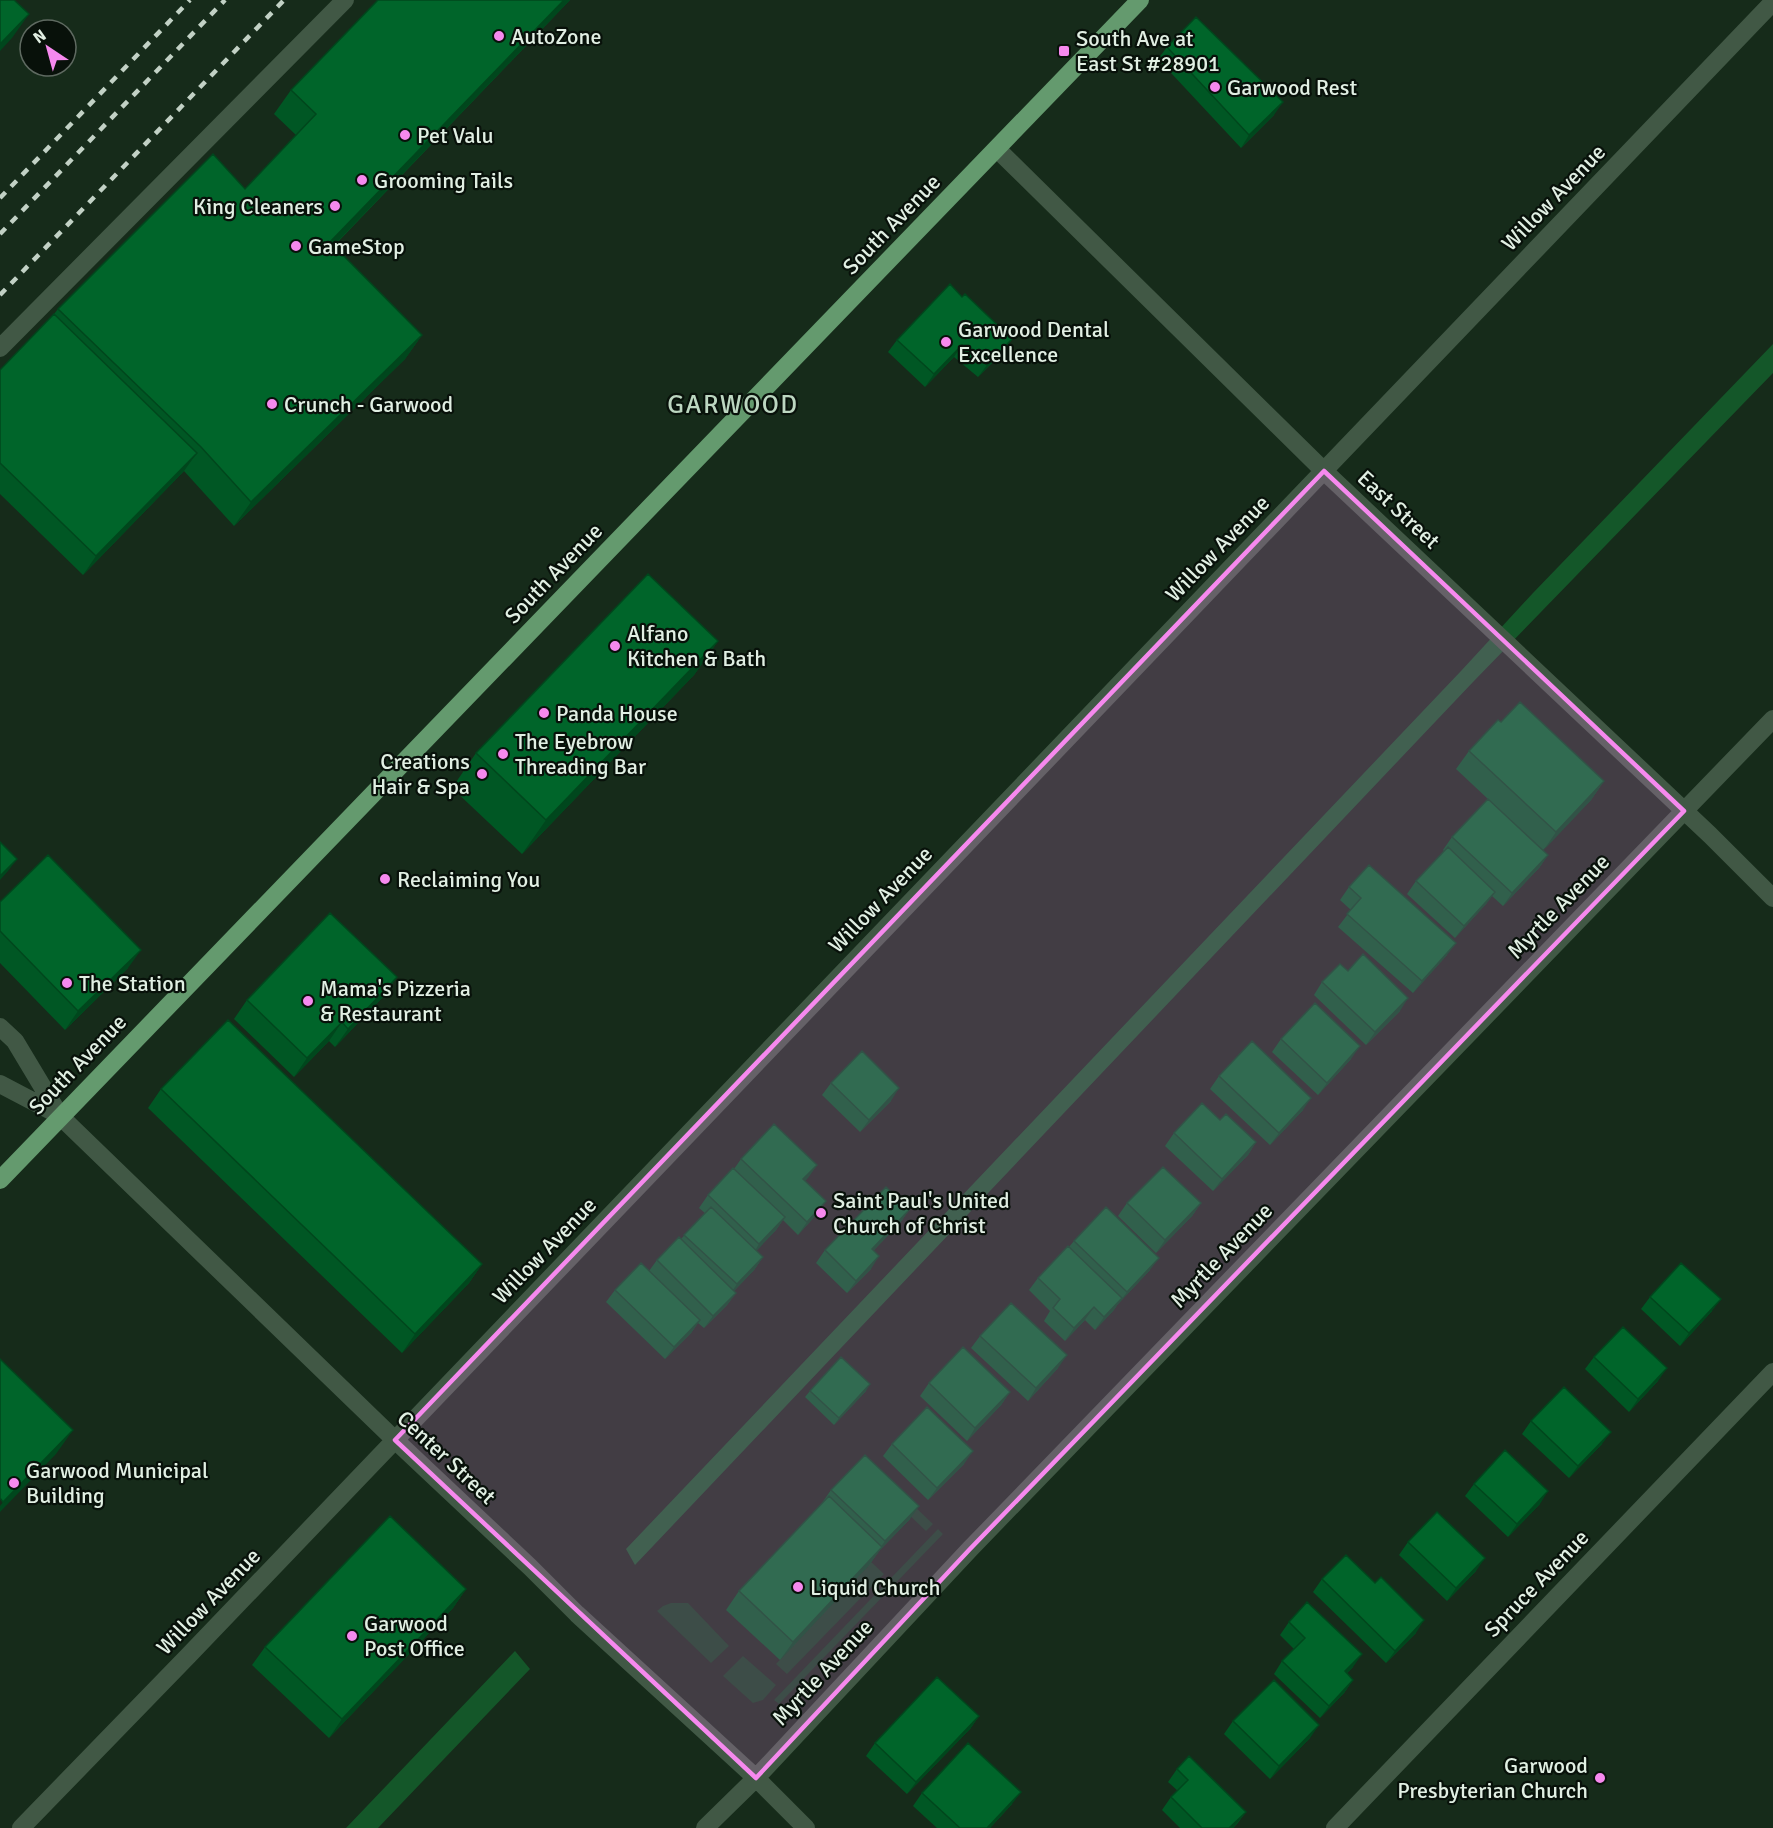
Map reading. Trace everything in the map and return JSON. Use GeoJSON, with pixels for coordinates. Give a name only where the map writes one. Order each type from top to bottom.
{"type":"FeatureCollection","features":[{"type":"Feature","properties":{"kind":"main road","name":"South Avenue"},"geometry":{"type":"LineString","coordinates":[[0,1180],[1140,0]]}},
{"type":"Feature","properties":{"kind":"street"},"geometry":{"type":"LineString","coordinates":[[0,348],[345,0]]}},
{"type":"Feature","properties":{"kind":"street","name":"Willow Avenue"},"geometry":{"type":"LineString","coordinates":[[21,1828],[1773,2]]}},
{"type":"Feature","properties":{"kind":"street","name":"East Street"},"geometry":{"type":"LineString","coordinates":[[997,149],[1324,471],[1773,898]]}},
{"type":"Feature","properties":{"kind":"street","name":"Myrtle Avenue"},"geometry":{"type":"LineString","coordinates":[[705,1828],[756,1778],[970,1550],[1773,718]]}},
{"type":"Feature","properties":{"kind":"street","name":"Center Street"},"geometry":{"type":"LineString","coordinates":[[0,1027],[15,1041],[60,1116],[395,1440],[578,1614],[756,1778],[806,1828]]}},
{"type":"Feature","properties":{"kind":"street","name":"Center Street"},"geometry":{"type":"LineString","coordinates":[[0,1084],[60,1116]]}},
{"type":"Feature","properties":{"kind":"street","name":"Spruce Avenue"},"geometry":{"type":"LineString","coordinates":[[1335,1828],[1773,1372]]}},
{"type":"Feature","properties":{"kind":"highlighted area"},"geometry":{"type":"Polygon","coordinates":[[[1324,471],[1684,811],[970,1549],[756,1778],[395,1440],[1324,471]]]}},
{"type":"Feature","properties":{"kind":"shaded area"},"geometry":{"type":"Polygon","coordinates":[[[1773,344],[1773,373],[1473,682],[635,1565],[626,1549],[1533,593],[1773,344]]]}},
{"type":"Feature","properties":{"kind":"shaded area"},"geometry":{"type":"Polygon","coordinates":[[[868,1462],[933,1524],[926,1531],[861,1469],[868,1462]]]}},
{"type":"Feature","properties":{"kind":"shaded area"},"geometry":{"type":"Polygon","coordinates":[[[938,1529],[943,1534],[779,1704],[774,1700],[938,1529]]]}},
{"type":"Feature","properties":{"kind":"shaded area"},"geometry":{"type":"Polygon","coordinates":[[[867,1558],[884,1574],[787,1674],[776,1664],[869,1565],[867,1558]]]}},
{"type":"Feature","properties":{"kind":"shaded area"},"geometry":{"type":"Polygon","coordinates":[[[671,1603],[688,1603],[729,1646],[711,1663],[657,1611],[671,1603]]]}},
{"type":"Feature","properties":{"kind":"shaded area"},"geometry":{"type":"Polygon","coordinates":[[[515,1651],[530,1669],[378,1828],[346,1828],[515,1651]]]}},
{"type":"Feature","properties":{"kind":"shaded area"},"geometry":{"type":"Polygon","coordinates":[[[743,1656],[776,1685],[763,1700],[753,1703],[723,1676],[743,1656]]]}},
{"type":"Feature","properties":{"kind":"building"},"geometry":{"type":"Polygon","coordinates":[[[0,0],[14,0],[29,14],[25,18],[18,18],[18,25],[0,44],[0,0]]]}},
{"type":"Feature","properties":{"kind":"building"},"geometry":{"type":"Polygon","coordinates":[[[378,0],[564,0],[330,242],[422,335],[251,502],[201,447],[58,309],[213,154],[245,189],[316,114],[291,90],[378,0]]]}},
{"type":"Feature","properties":{"kind":"building","name":"Garwood Rest"},"geometry":{"type":"Polygon","coordinates":[[[1196,17],[1283,102],[1249,135],[1167,47],[1196,17]]]}},
{"type":"Feature","properties":{"kind":"building","name":"Garwood Dental Excellence"},"geometry":{"type":"Polygon","coordinates":[[[950,284],[962,297],[965,294],[1012,339],[987,365],[962,345],[934,374],[897,340],[950,284]]]}},
{"type":"Feature","properties":{"kind":"building"},"geometry":{"type":"Polygon","coordinates":[[[54,314],[197,453],[96,556],[0,463],[0,370],[54,314]]]}},
{"type":"Feature","properties":{"kind":"building"},"geometry":{"type":"Polygon","coordinates":[[[648,574],[718,641],[546,820],[476,753],[648,574]]]}},
{"type":"Feature","properties":{"kind":"building"},"geometry":{"type":"Polygon","coordinates":[[[1520,702],[1604,781],[1556,832],[1469,751],[1498,720],[1501,722],[1520,702]]]}},
{"type":"Feature","properties":{"kind":"building"},"geometry":{"type":"Polygon","coordinates":[[[1488,799],[1548,855],[1512,893],[1452,837],[1488,799]]]}},
{"type":"Feature","properties":{"kind":"building"},"geometry":{"type":"Polygon","coordinates":[[[0,842],[17,859],[0,876],[0,842]]]}},
{"type":"Feature","properties":{"kind":"building"},"geometry":{"type":"Polygon","coordinates":[[[1448,847],[1495,892],[1464,926],[1416,881],[1448,847]]]}},
{"type":"Feature","properties":{"kind":"building"},"geometry":{"type":"Polygon","coordinates":[[[48,855],[141,950],[78,1011],[0,931],[0,902],[48,855]]]}},
{"type":"Feature","properties":{"kind":"building"},"geometry":{"type":"Polygon","coordinates":[[[1369,865],[1456,943],[1422,981],[1347,914],[1361,898],[1349,887],[1369,865]]]}},
{"type":"Feature","properties":{"kind":"building"},"geometry":{"type":"Polygon","coordinates":[[[330,913],[397,977],[348,1029],[342,1022],[307,1058],[247,1000],[330,913]]]}},
{"type":"Feature","properties":{"kind":"building"},"geometry":{"type":"Polygon","coordinates":[[[1363,954],[1408,998],[1375,1032],[1322,982],[1340,964],[1348,971],[1363,954]]]}},
{"type":"Feature","properties":{"kind":"building"},"geometry":{"type":"Polygon","coordinates":[[[1315,1003],[1360,1046],[1327,1083],[1281,1039],[1315,1003]]]}},
{"type":"Feature","properties":{"kind":"building"},"geometry":{"type":"Polygon","coordinates":[[[228,1020],[482,1264],[415,1334],[161,1089],[228,1020]]]}},
{"type":"Feature","properties":{"kind":"building"},"geometry":{"type":"Polygon","coordinates":[[[1252,1041],[1311,1098],[1279,1133],[1219,1076],[1252,1041]]]}},
{"type":"Feature","properties":{"kind":"building"},"geometry":{"type":"Polygon","coordinates":[[[862,1051],[899,1088],[869,1120],[831,1083],[862,1051]]]}},
{"type":"Feature","properties":{"kind":"building"},"geometry":{"type":"Polygon","coordinates":[[[1202,1103],[1220,1120],[1226,1114],[1256,1142],[1222,1179],[1174,1133],[1202,1103]]]}},
{"type":"Feature","properties":{"kind":"building"},"geometry":{"type":"Polygon","coordinates":[[[774,1124],[817,1165],[803,1179],[826,1201],[807,1222],[741,1159],[774,1124]]]}},
{"type":"Feature","properties":{"kind":"building"},"geometry":{"type":"Polygon","coordinates":[[[1163,1167],[1201,1203],[1165,1240],[1127,1203],[1163,1167]]]}},
{"type":"Feature","properties":{"kind":"building"},"geometry":{"type":"Polygon","coordinates":[[[733,1168],[785,1217],[759,1244],[708,1195],[733,1168]]]}},
{"type":"Feature","properties":{"kind":"building"},"geometry":{"type":"Polygon","coordinates":[[[886,1187],[909,1210],[872,1249],[879,1256],[856,1281],[825,1250],[886,1187]]]}},
{"type":"Feature","properties":{"kind":"building"},"geometry":{"type":"Polygon","coordinates":[[[711,1207],[763,1257],[737,1284],[684,1235],[711,1207]]]}},
{"type":"Feature","properties":{"kind":"building"},"geometry":{"type":"Polygon","coordinates":[[[1106,1207],[1159,1258],[1127,1292],[1074,1241],[1106,1207]]]}},
{"type":"Feature","properties":{"kind":"building"},"geometry":{"type":"Polygon","coordinates":[[[679,1237],[736,1293],[713,1316],[657,1260],[679,1237]]]}},
{"type":"Feature","properties":{"kind":"building"},"geometry":{"type":"Polygon","coordinates":[[[1068,1246],[1122,1298],[1104,1317],[1094,1307],[1074,1328],[1053,1308],[1060,1299],[1038,1278],[1068,1246]]]}},
{"type":"Feature","properties":{"kind":"building"},"geometry":{"type":"Polygon","coordinates":[[[641,1263],[700,1320],[674,1347],[615,1290],[641,1263]]]}},
{"type":"Feature","properties":{"kind":"building"},"geometry":{"type":"Polygon","coordinates":[[[1681,1263],[1721,1299],[1689,1333],[1650,1297],[1681,1263]]]}},
{"type":"Feature","properties":{"kind":"building"},"geometry":{"type":"Polygon","coordinates":[[[1011,1303],[1067,1355],[1036,1388],[980,1336],[1011,1303]]]}},
{"type":"Feature","properties":{"kind":"building"},"geometry":{"type":"Polygon","coordinates":[[[1623,1327],[1667,1368],[1638,1399],[1594,1357],[1623,1327]]]}},
{"type":"Feature","properties":{"kind":"building"},"geometry":{"type":"Polygon","coordinates":[[[963,1347],[1010,1392],[975,1428],[929,1383],[963,1347]]]}},
{"type":"Feature","properties":{"kind":"building"},"geometry":{"type":"Polygon","coordinates":[[[841,1357],[870,1384],[839,1418],[810,1391],[841,1357]]]}},
{"type":"Feature","properties":{"kind":"building"},"geometry":{"type":"Polygon","coordinates":[[[0,1359],[73,1430],[3,1502],[0,1498],[0,1359]]]}},
{"type":"Feature","properties":{"kind":"building"},"geometry":{"type":"Polygon","coordinates":[[[1564,1387],[1611,1432],[1578,1466],[1531,1421],[1564,1387]]]}},
{"type":"Feature","properties":{"kind":"building"},"geometry":{"type":"Polygon","coordinates":[[[927,1407],[973,1451],[937,1488],[892,1444],[927,1407]]]}},
{"type":"Feature","properties":{"kind":"building"},"geometry":{"type":"Polygon","coordinates":[[[1505,1450],[1548,1491],[1517,1524],[1474,1484],[1505,1450]]]}},
{"type":"Feature","properties":{"kind":"building"},"geometry":{"type":"Polygon","coordinates":[[[865,1455],[919,1506],[885,1541],[831,1490],[865,1455]]]}},
{"type":"Feature","properties":{"kind":"building","name":"Liquid Church"},"geometry":{"type":"Polygon","coordinates":[[[829,1496],[882,1547],[793,1642],[739,1591],[829,1496]]]}},
{"type":"Feature","properties":{"kind":"building"},"geometry":{"type":"Polygon","coordinates":[[[1437,1512],[1485,1558],[1456,1588],[1408,1542],[1437,1512]]]}},
{"type":"Feature","properties":{"kind":"building","name":"Garwood Post Office"},"geometry":{"type":"Polygon","coordinates":[[[390,1516],[466,1589],[342,1719],[265,1647],[390,1516]]]}},
{"type":"Feature","properties":{"kind":"building"},"geometry":{"type":"Polygon","coordinates":[[[1346,1555],[1375,1583],[1381,1577],[1424,1620],[1395,1651],[1322,1579],[1346,1555]]]}},
{"type":"Feature","properties":{"kind":"building"},"geometry":{"type":"Polygon","coordinates":[[[1307,1602],[1362,1654],[1345,1671],[1353,1680],[1329,1706],[1282,1661],[1305,1638],[1289,1622],[1307,1602]]]}},
{"type":"Feature","properties":{"kind":"building"},"geometry":{"type":"Polygon","coordinates":[[[937,1677],[979,1716],[916,1782],[875,1743],[937,1677]]]}},
{"type":"Feature","properties":{"kind":"building"},"geometry":{"type":"Polygon","coordinates":[[[1274,1680],[1319,1725],[1279,1766],[1233,1721],[1274,1680]]]}},
{"type":"Feature","properties":{"kind":"building"},"geometry":{"type":"Polygon","coordinates":[[[968,1743],[1021,1792],[987,1828],[960,1828],[922,1793],[968,1743]]]}},
{"type":"Feature","properties":{"kind":"building"},"geometry":{"type":"Polygon","coordinates":[[[1189,1756],[1246,1812],[1229,1828],[1202,1828],[1171,1797],[1188,1780],[1177,1769],[1189,1756]]]}},
{"type":"Feature","properties":{"kind":"railway"},"geometry":{"type":"LineString","coordinates":[[0,198],[190,0]]}},
{"type":"Feature","properties":{"kind":"railway"},"geometry":{"type":"LineString","coordinates":[[0,234],[225,0]]}},
{"type":"Feature","properties":{"kind":"railway"},"geometry":{"type":"LineString","coordinates":[[0,295],[284,0]]}},
{"type":"Feature","properties":{"kind":"place","name":"AutoZone"},"geometry":{"type":"Point","coordinates":[499,36]}},
{"type":"Feature","properties":{"kind":"place","name":"South Ave at East St #28901"},"geometry":{"type":"Point","coordinates":[1064,51]}},
{"type":"Feature","properties":{"kind":"place","name":"Garwood Rest"},"geometry":{"type":"Point","coordinates":[1215,87]}},
{"type":"Feature","properties":{"kind":"place","name":"Pet Valu"},"geometry":{"type":"Point","coordinates":[405,135]}},
{"type":"Feature","properties":{"kind":"place","name":"Grooming Tails"},"geometry":{"type":"Point","coordinates":[362,180]}},
{"type":"Feature","properties":{"kind":"place","name":"King Cleaners"},"geometry":{"type":"Point","coordinates":[335,206]}},
{"type":"Feature","properties":{"kind":"place","name":"GameStop"},"geometry":{"type":"Point","coordinates":[296,246]}},
{"type":"Feature","properties":{"kind":"place","name":"Garwood Dental Excellence"},"geometry":{"type":"Point","coordinates":[946,342]}},
{"type":"Feature","properties":{"kind":"place","name":"Crunch - Garwood"},"geometry":{"type":"Point","coordinates":[272,404]}},
{"type":"Feature","properties":{"kind":"place","name":"Alfano Kitchen & Bath"},"geometry":{"type":"Point","coordinates":[615,646]}},
{"type":"Feature","properties":{"kind":"place","name":"Panda House"},"geometry":{"type":"Point","coordinates":[544,713]}},
{"type":"Feature","properties":{"kind":"place","name":"The Eyebrow Threading Bar"},"geometry":{"type":"Point","coordinates":[503,754]}},
{"type":"Feature","properties":{"kind":"place","name":"Creations Hair & Spa"},"geometry":{"type":"Point","coordinates":[482,774]}},
{"type":"Feature","properties":{"kind":"place","name":"Reclaiming You"},"geometry":{"type":"Point","coordinates":[385,879]}},
{"type":"Feature","properties":{"kind":"place","name":"The Station"},"geometry":{"type":"Point","coordinates":[67,983]}},
{"type":"Feature","properties":{"kind":"place","name":"Mama's Pizzeria & Restaurant"},"geometry":{"type":"Point","coordinates":[308,1001]}},
{"type":"Feature","properties":{"kind":"place","name":"Saint Paul's United Church of Christ"},"geometry":{"type":"Point","coordinates":[821,1213]}},
{"type":"Feature","properties":{"kind":"place","name":"Garwood Municipal Building"},"geometry":{"type":"Point","coordinates":[14,1483]}},
{"type":"Feature","properties":{"kind":"place","name":"Liquid Church"},"geometry":{"type":"Point","coordinates":[798,1587]}},
{"type":"Feature","properties":{"kind":"place","name":"Garwood Post Office"},"geometry":{"type":"Point","coordinates":[352,1636]}},
{"type":"Feature","properties":{"kind":"place","name":"Garwood Presbyterian Church"},"geometry":{"type":"Point","coordinates":[1600,1778]}},
{"type":"Feature","properties":{"kind":"district","name":"GARWOOD"},"geometry":{"type":"Point","coordinates":[733,404]}}]}
